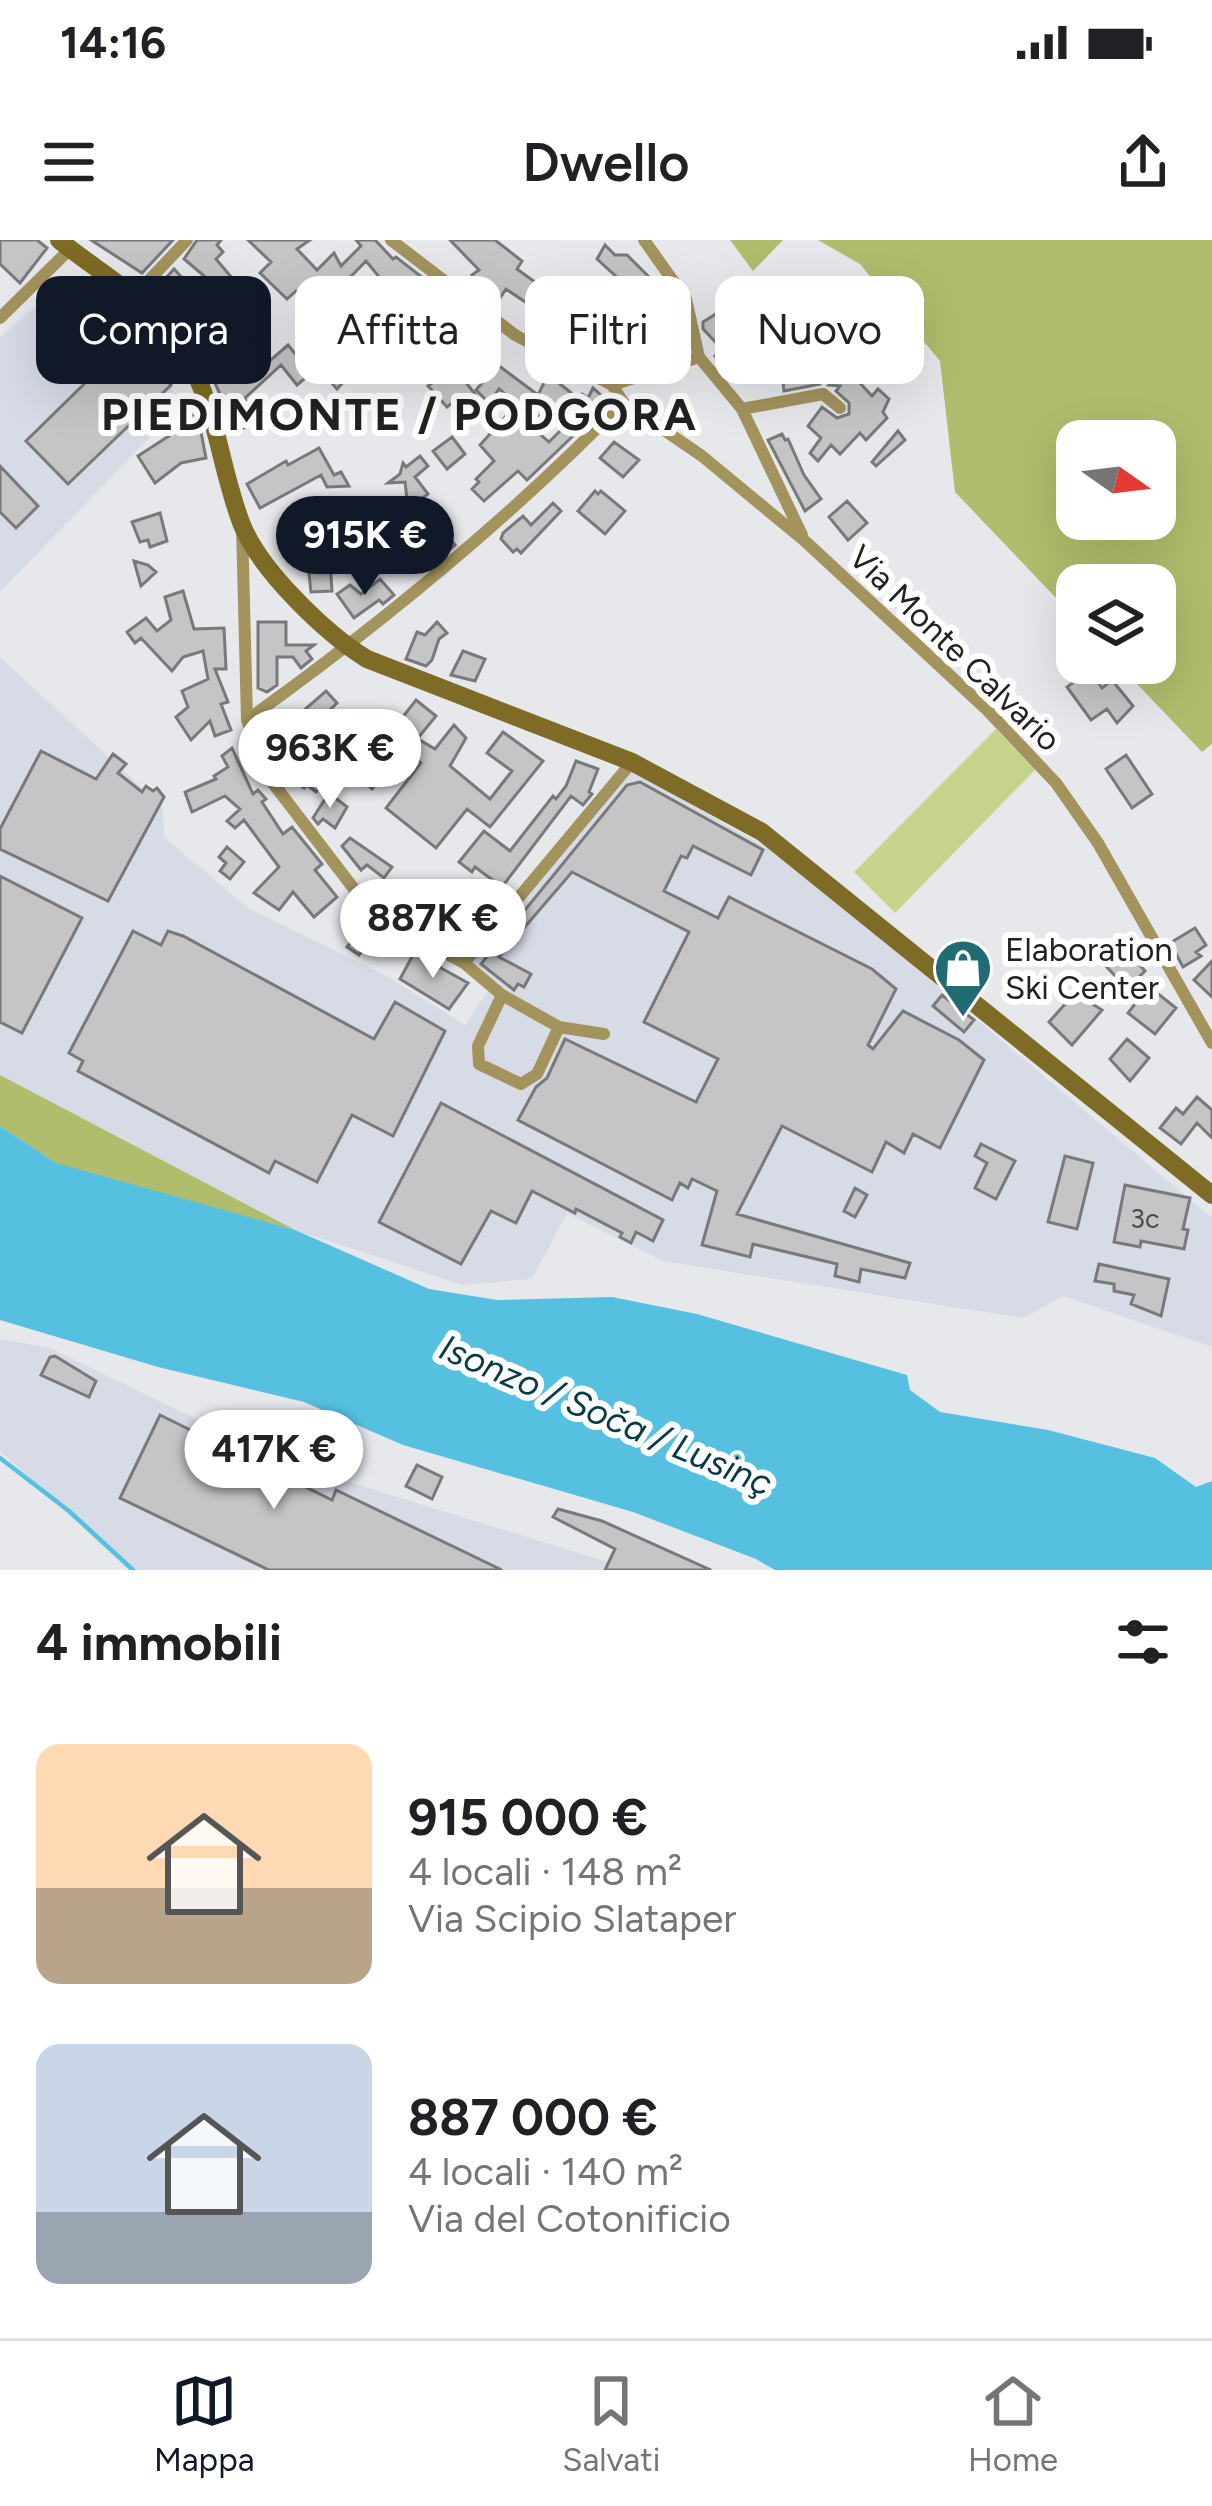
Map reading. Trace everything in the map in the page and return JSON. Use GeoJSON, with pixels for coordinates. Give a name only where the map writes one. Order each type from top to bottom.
{"type":"FeatureCollection","features":[{"type":"Feature","properties":{"kind":"main road"},"geometry":{"type":"LineString","coordinates":[[64,245],[110,276]]}},
{"type":"Feature","properties":{"kind":"main road"},"geometry":{"type":"LineString","coordinates":[[199,384],[216,422],[242,525],[274,574],[348,647],[367,659],[632,762],[762,832],[1212,1195]]}},
{"type":"Feature","properties":{"kind":"street"},"geometry":{"type":"LineString","coordinates":[[153,276],[187,240]]}},
{"type":"Feature","properties":{"kind":"street"},"geometry":{"type":"LineString","coordinates":[[247,720],[348,647],[545,482],[623,402],[612,385],[515,335],[391,240]]}},
{"type":"Feature","properties":{"kind":"street","name":"Via Monte Calvario"},"geometry":{"type":"LineString","coordinates":[[644,240],[686,299],[699,357],[742,409],[806,542]]}},
{"type":"Feature","properties":{"kind":"street"},"geometry":{"type":"LineString","coordinates":[[0,318],[64,245]]}},
{"type":"Feature","properties":{"kind":"street"},"geometry":{"type":"LineString","coordinates":[[612,385],[699,357]]}},
{"type":"Feature","properties":{"kind":"street"},"geometry":{"type":"LineString","coordinates":[[742,409],[823,394],[840,408]]}},
{"type":"Feature","properties":{"kind":"street","name":"Via Monte Calvario"},"geometry":{"type":"LineString","coordinates":[[623,402],[702,456],[806,542],[985,708],[1056,783],[1107,857],[1212,1043]]}},
{"type":"Feature","properties":{"kind":"street"},"geometry":{"type":"LineString","coordinates":[[242,525],[247,720],[268,778],[374,915],[464,964],[502,995],[559,1027],[604,1034]]}},
{"type":"Feature","properties":{"kind":"street"},"geometry":{"type":"LineString","coordinates":[[464,964],[632,762]]}},
{"type":"Feature","properties":{"kind":"street"},"geometry":{"type":"LineString","coordinates":[[502,995],[478,1046],[479,1064],[521,1084],[537,1074],[559,1027]]}},
{"type":"Feature","properties":{"kind":"shaded area"},"geometry":{"type":"Polygon","coordinates":[[[36,306],[36,384],[170,384],[178,408],[0,592],[0,337],[36,306]]]}},
{"type":"Feature","properties":{"kind":"shaded area"},"geometry":{"type":"Polygon","coordinates":[[[0,657],[163,807],[164,837],[248,908],[383,974],[465,1025],[488,991],[464,970],[629,769],[785,858],[1212,1218],[1212,1347],[1063,1296],[1023,1318],[662,1261],[567,1213],[532,1279],[463,1285],[295,1230],[0,1075],[0,657]]]}},
{"type":"Feature","properties":{"kind":"shaded area"},"geometry":{"type":"Polygon","coordinates":[[[0,1339],[50,1348],[287,1463],[634,1570],[129,1570],[0,1451],[0,1339]]]}},
{"type":"Feature","properties":{"kind":"green space"},"geometry":{"type":"Polygon","coordinates":[[[730,240],[783,240],[753,271],[730,240]]]}},
{"type":"Feature","properties":{"kind":"green space"},"geometry":{"type":"Polygon","coordinates":[[[818,240],[1212,240],[1212,744],[1202,752],[1137,684],[1176,684],[1176,564],[1056,564],[1056,598],[955,492],[940,361],[924,342],[924,276],[870,276],[860,264],[818,240]]]}},
{"type":"Feature","properties":{"kind":"green space"},"geometry":{"type":"Polygon","coordinates":[[[996,729],[1035,770],[895,913],[854,872],[996,729]]]}},
{"type":"Feature","properties":{"kind":"green space"},"geometry":{"type":"Polygon","coordinates":[[[0,1075],[295,1230],[59,1165],[0,1126],[0,1075]]]}},
{"type":"Feature","properties":{"kind":"water","name":"Isonzo / Soča / Lusinç"},"geometry":{"type":"Polygon","coordinates":[[[0,1126],[56,1163],[295,1230],[429,1289],[497,1300],[612,1297],[697,1314],[907,1375],[910,1390],[940,1412],[1048,1430],[1155,1458],[1196,1487],[1212,1481],[1212,1570],[775,1570],[633,1512],[403,1445],[304,1402],[158,1367],[0,1320],[0,1126]]]}},
{"type":"Feature","properties":{"kind":"building"},"geometry":{"type":"Polygon","coordinates":[[[0,240],[37,240],[47,248],[20,283],[0,264],[0,240]]]}},
{"type":"Feature","properties":{"kind":"building"},"geometry":{"type":"Polygon","coordinates":[[[91,240],[173,240],[142,273],[91,240]]]}},
{"type":"Feature","properties":{"kind":"building"},"geometry":{"type":"Polygon","coordinates":[[[197,240],[221,240],[217,245],[223,252],[216,259],[230,276],[204,276],[184,259],[197,240]]]}},
{"type":"Feature","properties":{"kind":"building"},"geometry":{"type":"Polygon","coordinates":[[[248,240],[310,240],[297,249],[317,270],[334,253],[341,266],[361,246],[356,240],[375,240],[393,259],[421,276],[378,276],[366,261],[351,276],[295,276],[295,292],[287,299],[271,284],[271,276],[260,273],[271,262],[248,240]]]}},
{"type":"Feature","properties":{"kind":"building"},"geometry":{"type":"Polygon","coordinates":[[[450,240],[495,240],[522,261],[517,269],[527,276],[525,302],[506,289],[501,296],[501,276],[472,275],[479,270],[450,240]]]}},
{"type":"Feature","properties":{"kind":"building"},"geometry":{"type":"Polygon","coordinates":[[[605,245],[615,255],[627,255],[648,276],[616,276],[597,259],[605,245]]]}},
{"type":"Feature","properties":{"kind":"building"},"geometry":{"type":"Polygon","coordinates":[[[715,314],[715,342],[703,329],[703,322],[715,314]]]}},
{"type":"Feature","properties":{"kind":"building"},"geometry":{"type":"Polygon","coordinates":[[[288,345],[295,354],[295,382],[281,365],[271,374],[271,360],[288,345]]]}},
{"type":"Feature","properties":{"kind":"building"},"geometry":{"type":"Polygon","coordinates":[[[501,367],[538,395],[544,384],[560,384],[579,399],[582,394],[588,398],[593,388],[603,397],[598,412],[527,480],[518,471],[484,501],[472,489],[494,461],[480,445],[517,404],[499,389],[489,403],[476,390],[481,384],[501,384],[501,367]],[[551,407],[529,425],[549,442],[570,421],[551,407]]]}},
{"type":"Feature","properties":{"kind":"building"},"geometry":{"type":"Polygon","coordinates":[[[84,384],[171,385],[68,484],[26,441],[84,384]]]}},
{"type":"Feature","properties":{"kind":"building"},"geometry":{"type":"Polygon","coordinates":[[[215,384],[260,384],[245,398],[255,423],[237,431],[215,384]]]}},
{"type":"Feature","properties":{"kind":"building"},"geometry":{"type":"Polygon","coordinates":[[[467,384],[479,399],[472,407],[461,396],[447,407],[428,386],[467,384]]]}},
{"type":"Feature","properties":{"kind":"building"},"geometry":{"type":"Polygon","coordinates":[[[783,384],[820,384],[784,391],[783,384]]]}},
{"type":"Feature","properties":{"kind":"building"},"geometry":{"type":"Polygon","coordinates":[[[861,384],[872,396],[878,389],[889,399],[883,412],[887,418],[866,440],[860,433],[840,454],[831,445],[818,461],[810,453],[821,438],[808,426],[822,407],[837,418],[849,414],[849,403],[836,391],[840,386],[829,385],[861,384]]]}},
{"type":"Feature","properties":{"kind":"building"},"geometry":{"type":"Polygon","coordinates":[[[188,411],[199,422],[206,458],[181,463],[155,483],[138,456],[172,434],[168,430],[188,411]]]}},
{"type":"Feature","properties":{"kind":"building"},"geometry":{"type":"Polygon","coordinates":[[[898,431],[905,440],[876,466],[872,462],[898,431]]]}},
{"type":"Feature","properties":{"kind":"building"},"geometry":{"type":"Polygon","coordinates":[[[782,434],[821,499],[805,511],[768,440],[782,434]]]}},
{"type":"Feature","properties":{"kind":"building"},"geometry":{"type":"Polygon","coordinates":[[[452,437],[465,454],[447,469],[433,451],[452,437]]]}},
{"type":"Feature","properties":{"kind":"building"},"geometry":{"type":"Polygon","coordinates":[[[614,442],[639,460],[623,477],[600,458],[614,442]]]}},
{"type":"Feature","properties":{"kind":"building"},"geometry":{"type":"Polygon","coordinates":[[[319,448],[334,475],[341,472],[349,486],[327,487],[321,475],[260,508],[247,484],[319,448]]]}},
{"type":"Feature","properties":{"kind":"building"},"geometry":{"type":"Polygon","coordinates":[[[420,456],[428,466],[415,477],[428,494],[404,512],[397,500],[407,499],[405,482],[388,483],[400,474],[403,463],[406,467],[420,456]]]}},
{"type":"Feature","properties":{"kind":"building"},"geometry":{"type":"Polygon","coordinates":[[[0,466],[38,506],[16,528],[0,512],[0,466]]]}},
{"type":"Feature","properties":{"kind":"building"},"geometry":{"type":"Polygon","coordinates":[[[595,491],[625,511],[605,534],[578,511],[595,491]]]}},
{"type":"Feature","properties":{"kind":"building"},"geometry":{"type":"Polygon","coordinates":[[[847,501],[867,523],[848,540],[829,517],[847,501]]]}},
{"type":"Feature","properties":{"kind":"building"},"geometry":{"type":"Polygon","coordinates":[[[553,503],[561,511],[521,553],[513,552],[501,539],[503,533],[523,516],[531,525],[553,503]]]}},
{"type":"Feature","properties":{"kind":"building"},"geometry":{"type":"Polygon","coordinates":[[[334,507],[335,516],[344,515],[346,532],[337,533],[337,542],[308,545],[304,510],[334,507]]]}},
{"type":"Feature","properties":{"kind":"building"},"geometry":{"type":"Polygon","coordinates":[[[160,513],[167,541],[150,547],[148,540],[140,542],[132,522],[160,513]]]}},
{"type":"Feature","properties":{"kind":"building"},"geometry":{"type":"Polygon","coordinates":[[[437,522],[455,545],[422,572],[404,536],[410,527],[418,537],[437,522]]]}},
{"type":"Feature","properties":{"kind":"building"},"geometry":{"type":"Polygon","coordinates":[[[134,561],[156,572],[141,586],[134,561]]]}},
{"type":"Feature","properties":{"kind":"building"},"geometry":{"type":"Polygon","coordinates":[[[330,562],[332,591],[311,592],[308,564],[330,562]]]}},
{"type":"Feature","properties":{"kind":"building"},"geometry":{"type":"Polygon","coordinates":[[[380,579],[394,595],[354,618],[337,594],[350,585],[361,594],[380,579]]]}},
{"type":"Feature","properties":{"kind":"building"},"geometry":{"type":"Polygon","coordinates":[[[183,591],[194,629],[224,628],[226,669],[215,669],[228,702],[221,704],[231,730],[215,736],[210,721],[191,740],[176,717],[188,707],[182,691],[208,679],[203,651],[183,657],[172,671],[141,638],[135,643],[127,632],[146,618],[157,631],[171,620],[165,597],[183,591]]]}},
{"type":"Feature","properties":{"kind":"building"},"geometry":{"type":"Polygon","coordinates":[[[258,622],[286,622],[286,645],[314,645],[306,651],[312,659],[301,668],[293,657],[277,657],[277,685],[267,692],[258,688],[258,622]]]}},
{"type":"Feature","properties":{"kind":"building"},"geometry":{"type":"Polygon","coordinates":[[[437,622],[447,633],[439,639],[432,660],[426,666],[406,659],[417,632],[425,635],[437,622]]]}},
{"type":"Feature","properties":{"kind":"building"},"geometry":{"type":"Polygon","coordinates":[[[463,651],[485,659],[475,681],[451,675],[463,651]]]}},
{"type":"Feature","properties":{"kind":"building"},"geometry":{"type":"Polygon","coordinates":[[[1115,684],[1133,706],[1117,723],[1107,709],[1091,720],[1067,687],[1115,684]]]}},
{"type":"Feature","properties":{"kind":"building"},"geometry":{"type":"Polygon","coordinates":[[[326,691],[337,703],[329,711],[334,715],[317,731],[302,712],[326,691]]]}},
{"type":"Feature","properties":{"kind":"building"},"geometry":{"type":"Polygon","coordinates":[[[416,700],[436,716],[418,738],[398,723],[416,700]]]}},
{"type":"Feature","properties":{"kind":"building"},"geometry":{"type":"Polygon","coordinates":[[[278,723],[287,739],[292,736],[323,759],[339,740],[354,753],[365,740],[393,764],[372,789],[340,762],[316,792],[307,785],[295,785],[283,776],[296,759],[274,749],[264,731],[278,723]]]}},
{"type":"Feature","properties":{"kind":"building"},"geometry":{"type":"Polygon","coordinates":[[[454,725],[466,738],[450,766],[490,799],[512,771],[487,753],[503,732],[543,761],[490,827],[467,809],[436,848],[386,808],[421,763],[407,751],[418,739],[435,749],[454,725]]]}},
{"type":"Feature","properties":{"kind":"building"},"geometry":{"type":"Polygon","coordinates":[[[232,748],[253,794],[258,790],[266,799],[262,802],[283,834],[292,827],[322,864],[315,870],[337,897],[314,917],[293,892],[279,910],[254,893],[279,867],[244,820],[235,828],[227,821],[240,809],[225,796],[192,812],[185,792],[216,779],[228,767],[222,756],[232,748]]]}},
{"type":"Feature","properties":{"kind":"building"},"geometry":{"type":"Polygon","coordinates":[[[41,751],[96,779],[113,754],[126,764],[118,773],[142,792],[146,786],[153,791],[157,788],[164,797],[108,901],[0,849],[0,829],[41,751]]]}},
{"type":"Feature","properties":{"kind":"building"},"geometry":{"type":"Polygon","coordinates":[[[1126,755],[1152,794],[1132,808],[1106,769],[1126,755]]]}},
{"type":"Feature","properties":{"kind":"building"},"geometry":{"type":"Polygon","coordinates":[[[576,761],[598,769],[592,794],[583,805],[571,796],[502,887],[475,867],[472,872],[459,862],[484,831],[510,851],[566,786],[576,761]]]}},
{"type":"Feature","properties":{"kind":"building"},"geometry":{"type":"Polygon","coordinates":[[[640,782],[763,850],[751,875],[693,846],[687,858],[681,856],[664,891],[718,918],[729,897],[872,969],[896,989],[868,1045],[873,1049],[903,1011],[959,1040],[984,1060],[940,1148],[913,1134],[904,1153],[886,1142],[872,1172],[782,1126],[737,1214],[910,1263],[905,1278],[861,1269],[859,1282],[835,1276],[837,1264],[753,1244],[750,1257],[702,1245],[717,1191],[692,1179],[688,1188],[680,1183],[672,1200],[518,1120],[536,1087],[547,1078],[565,1039],[696,1102],[718,1059],[644,1022],[689,932],[572,872],[499,957],[531,974],[524,987],[518,984],[514,990],[481,964],[627,785],[640,782]]]}},
{"type":"Feature","properties":{"kind":"building"},"geometry":{"type":"Polygon","coordinates":[[[329,793],[347,807],[335,828],[313,818],[329,793]]]}},
{"type":"Feature","properties":{"kind":"building"},"geometry":{"type":"Polygon","coordinates":[[[350,838],[392,867],[384,878],[367,865],[361,870],[342,846],[350,838]]]}},
{"type":"Feature","properties":{"kind":"building"},"geometry":{"type":"Polygon","coordinates":[[[227,847],[244,862],[230,879],[220,871],[226,863],[219,857],[227,847]]]}},
{"type":"Feature","properties":{"kind":"building"},"geometry":{"type":"Polygon","coordinates":[[[0,876],[82,918],[22,1033],[0,1022],[0,876]]]}},
{"type":"Feature","properties":{"kind":"building"},"geometry":{"type":"Polygon","coordinates":[[[389,898],[437,926],[432,934],[382,907],[389,898]]]}},
{"type":"Feature","properties":{"kind":"building"},"geometry":{"type":"Polygon","coordinates":[[[473,906],[488,918],[476,932],[461,921],[473,906]]]}},
{"type":"Feature","properties":{"kind":"building"},"geometry":{"type":"Polygon","coordinates":[[[364,927],[375,934],[359,955],[347,947],[364,927]]]}},
{"type":"Feature","properties":{"kind":"building"},"geometry":{"type":"Polygon","coordinates":[[[1195,928],[1206,945],[1196,952],[1201,956],[1183,967],[1170,943],[1195,928]]]}},
{"type":"Feature","properties":{"kind":"building"},"geometry":{"type":"Polygon","coordinates":[[[133,931],[161,945],[168,931],[183,936],[374,1039],[395,1002],[445,1031],[393,1136],[352,1115],[317,1182],[275,1161],[269,1173],[78,1071],[83,1061],[69,1053],[133,931]]]}},
{"type":"Feature","properties":{"kind":"building"},"geometry":{"type":"Polygon","coordinates":[[[1121,944],[1145,971],[1138,978],[1176,1008],[1155,1034],[1128,1013],[1138,1000],[1102,962],[1121,944]]]}},
{"type":"Feature","properties":{"kind":"building"},"geometry":{"type":"Polygon","coordinates":[[[414,953],[468,983],[449,1009],[400,979],[414,953]]]}},
{"type":"Feature","properties":{"kind":"building"},"geometry":{"type":"Polygon","coordinates":[[[1212,961],[1212,997],[1194,980],[1212,961]]]}},
{"type":"Feature","properties":{"kind":"building"},"geometry":{"type":"Polygon","coordinates":[[[1075,993],[1102,1010],[1072,1045],[1049,1022],[1075,993]]]}},
{"type":"Feature","properties":{"kind":"building"},"geometry":{"type":"Polygon","coordinates":[[[942,995],[974,1020],[964,1032],[933,1006],[942,995]]]}},
{"type":"Feature","properties":{"kind":"building"},"geometry":{"type":"Polygon","coordinates":[[[1127,1039],[1149,1058],[1130,1081],[1110,1059],[1127,1039]]]}},
{"type":"Feature","properties":{"kind":"building"},"geometry":{"type":"Polygon","coordinates":[[[1197,1097],[1212,1110],[1212,1138],[1197,1123],[1181,1144],[1160,1128],[1176,1108],[1183,1114],[1197,1097]]]}},
{"type":"Feature","properties":{"kind":"building"},"geometry":{"type":"Polygon","coordinates":[[[441,1103],[663,1220],[653,1241],[636,1232],[631,1243],[620,1237],[622,1233],[532,1191],[516,1223],[491,1211],[461,1264],[379,1222],[441,1103]]]}},
{"type":"Feature","properties":{"kind":"building"},"geometry":{"type":"Polygon","coordinates":[[[981,1144],[1015,1161],[996,1199],[975,1188],[987,1163],[975,1156],[981,1144]]]}},
{"type":"Feature","properties":{"kind":"building"},"geometry":{"type":"Polygon","coordinates":[[[1065,1156],[1093,1163],[1077,1229],[1048,1222],[1065,1156]]]}},
{"type":"Feature","properties":{"kind":"building"},"geometry":{"type":"Polygon","coordinates":[[[1125,1185],[1190,1198],[1184,1249],[1141,1241],[1140,1247],[1114,1242],[1125,1185]]]}},
{"type":"Feature","properties":{"kind":"building"},"geometry":{"type":"Polygon","coordinates":[[[855,1188],[867,1195],[855,1217],[844,1211],[855,1188]]]}},
{"type":"Feature","properties":{"kind":"building"},"geometry":{"type":"Polygon","coordinates":[[[1099,1264],[1169,1279],[1161,1316],[1131,1304],[1134,1295],[1114,1291],[1114,1284],[1095,1281],[1099,1264]]]}},
{"type":"Feature","properties":{"kind":"building"},"geometry":{"type":"Polygon","coordinates":[[[55,1356],[96,1381],[89,1397],[41,1375],[55,1356]]]}},
{"type":"Feature","properties":{"kind":"building"},"geometry":{"type":"Polygon","coordinates":[[[160,1415],[332,1500],[336,1490],[502,1570],[269,1570],[120,1498],[160,1415]]]}},
{"type":"Feature","properties":{"kind":"building"},"geometry":{"type":"Polygon","coordinates":[[[417,1465],[442,1477],[432,1499],[406,1486],[417,1465]]]}},
{"type":"Feature","properties":{"kind":"building"},"geometry":{"type":"Polygon","coordinates":[[[558,1509],[602,1521],[711,1570],[605,1570],[615,1549],[553,1517],[558,1509]]]}},
{"type":"Feature","properties":{"kind":"waterway"},"geometry":{"type":"LineString","coordinates":[[0,1458],[69,1511],[133,1570]]}},
{"type":"Feature","properties":{"kind":"place","name":"Elaboration Ski Center"},"geometry":{"type":"Point","coordinates":[963,1019]}},
{"type":"Feature","properties":{"kind":"district","name":"PIEDIMONTE / PODGORA"},"geometry":{"type":"Point","coordinates":[400,414]}}]}
